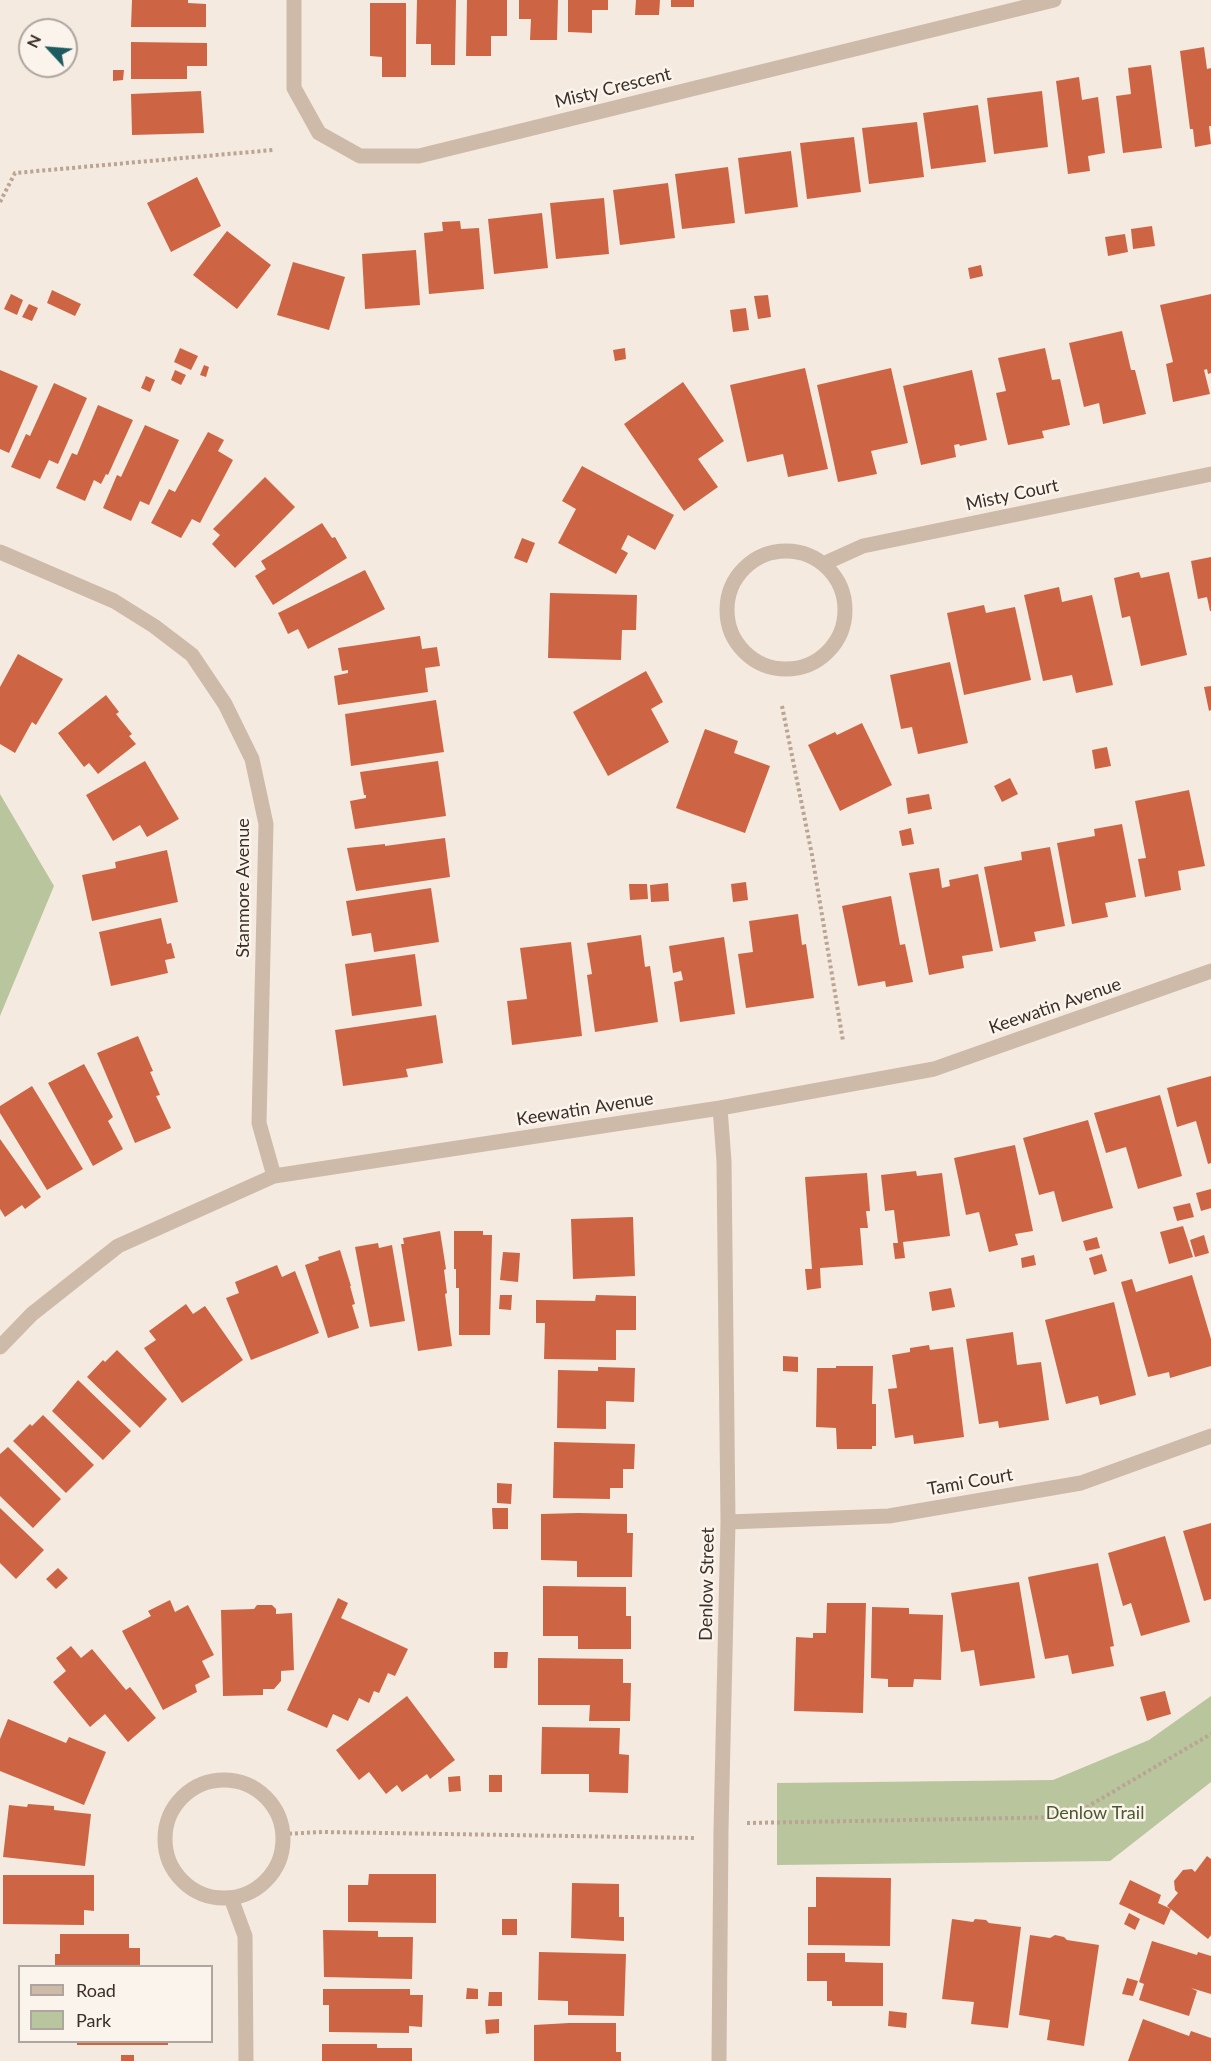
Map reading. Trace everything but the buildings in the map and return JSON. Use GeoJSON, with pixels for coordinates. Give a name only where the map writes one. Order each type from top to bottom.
{"type":"FeatureCollection","features":[{"type":"Feature","properties":{"kind":"street","name":"Misty Crescent"},"geometry":{"type":"LineString","coordinates":[[294,0],[294,88],[319,133],[360,156],[419,156],[1054,0]]}},
{"type":"Feature","properties":{"kind":"street","name":"Misty Court"},"geometry":{"type":"LineString","coordinates":[[823,564],[863,546],[1211,474]]}},
{"type":"Feature","properties":{"kind":"street"},"geometry":{"type":"LineString","coordinates":[[782,550],[805,554],[823,564],[833,574],[843,593],[845,613],[839,637],[826,653],[809,665],[795,669],[774,669],[762,665],[740,648],[730,631],[727,603],[732,583],[745,567],[762,555],[782,550]]}},
{"type":"Feature","properties":{"kind":"street","name":"Stanmore Avenue"},"geometry":{"type":"LineString","coordinates":[[0,552],[114,601],[154,626],[192,655],[225,704],[252,759],[266,824],[260,1123],[274,1176]]}},
{"type":"Feature","properties":{"kind":"street","name":"Keewatin Avenue"},"geometry":{"type":"LineString","coordinates":[[0,1347],[32,1314],[118,1246],[274,1176],[720,1108],[934,1069],[1211,971]]}},
{"type":"Feature","properties":{"kind":"street","name":"Denlow Street"},"geometry":{"type":"LineString","coordinates":[[719,2061],[721,1830],[728,1522],[724,1161],[720,1108]]}},
{"type":"Feature","properties":{"kind":"street","name":"Tami Court"},"geometry":{"type":"LineString","coordinates":[[728,1522],[889,1516],[1082,1483],[1211,1436]]}},
{"type":"Feature","properties":{"kind":"street"},"geometry":{"type":"LineString","coordinates":[[217,1779],[237,1780],[265,1795],[277,1812],[283,1834],[281,1855],[273,1874],[250,1892],[231,1898],[210,1897],[190,1888],[176,1874],[166,1856],[164,1835],[169,1815],[181,1797],[198,1785],[217,1779]]}},
{"type":"Feature","properties":{"kind":"street"},"geometry":{"type":"LineString","coordinates":[[231,1898],[245,1936],[246,2061]]}},
{"type":"Feature","properties":{"kind":"path"},"geometry":{"type":"LineString","coordinates":[[0,202],[15,173],[273,150]]}},
{"type":"Feature","properties":{"kind":"path"},"geometry":{"type":"LineString","coordinates":[[782,706],[812,855],[843,1041]]}},
{"type":"Feature","properties":{"kind":"path"},"geometry":{"type":"LineString","coordinates":[[743,1822],[1070,1817],[1211,1734]]}},
{"type":"Feature","properties":{"kind":"path"},"geometry":{"type":"LineString","coordinates":[[283,1834],[322,1832],[694,1838]]}},
{"type":"Feature","properties":{"kind":"green space"},"geometry":{"type":"Polygon","coordinates":[[[0,794],[54,886],[0,1016],[0,794]]]}},
{"type":"Feature","properties":{"kind":"green space","name":"Denlow Trail"},"geometry":{"type":"Polygon","coordinates":[[[1211,1696],[1211,1782],[1110,1861],[777,1865],[777,1783],[1053,1780],[1149,1740],[1211,1696]]]}}]}
